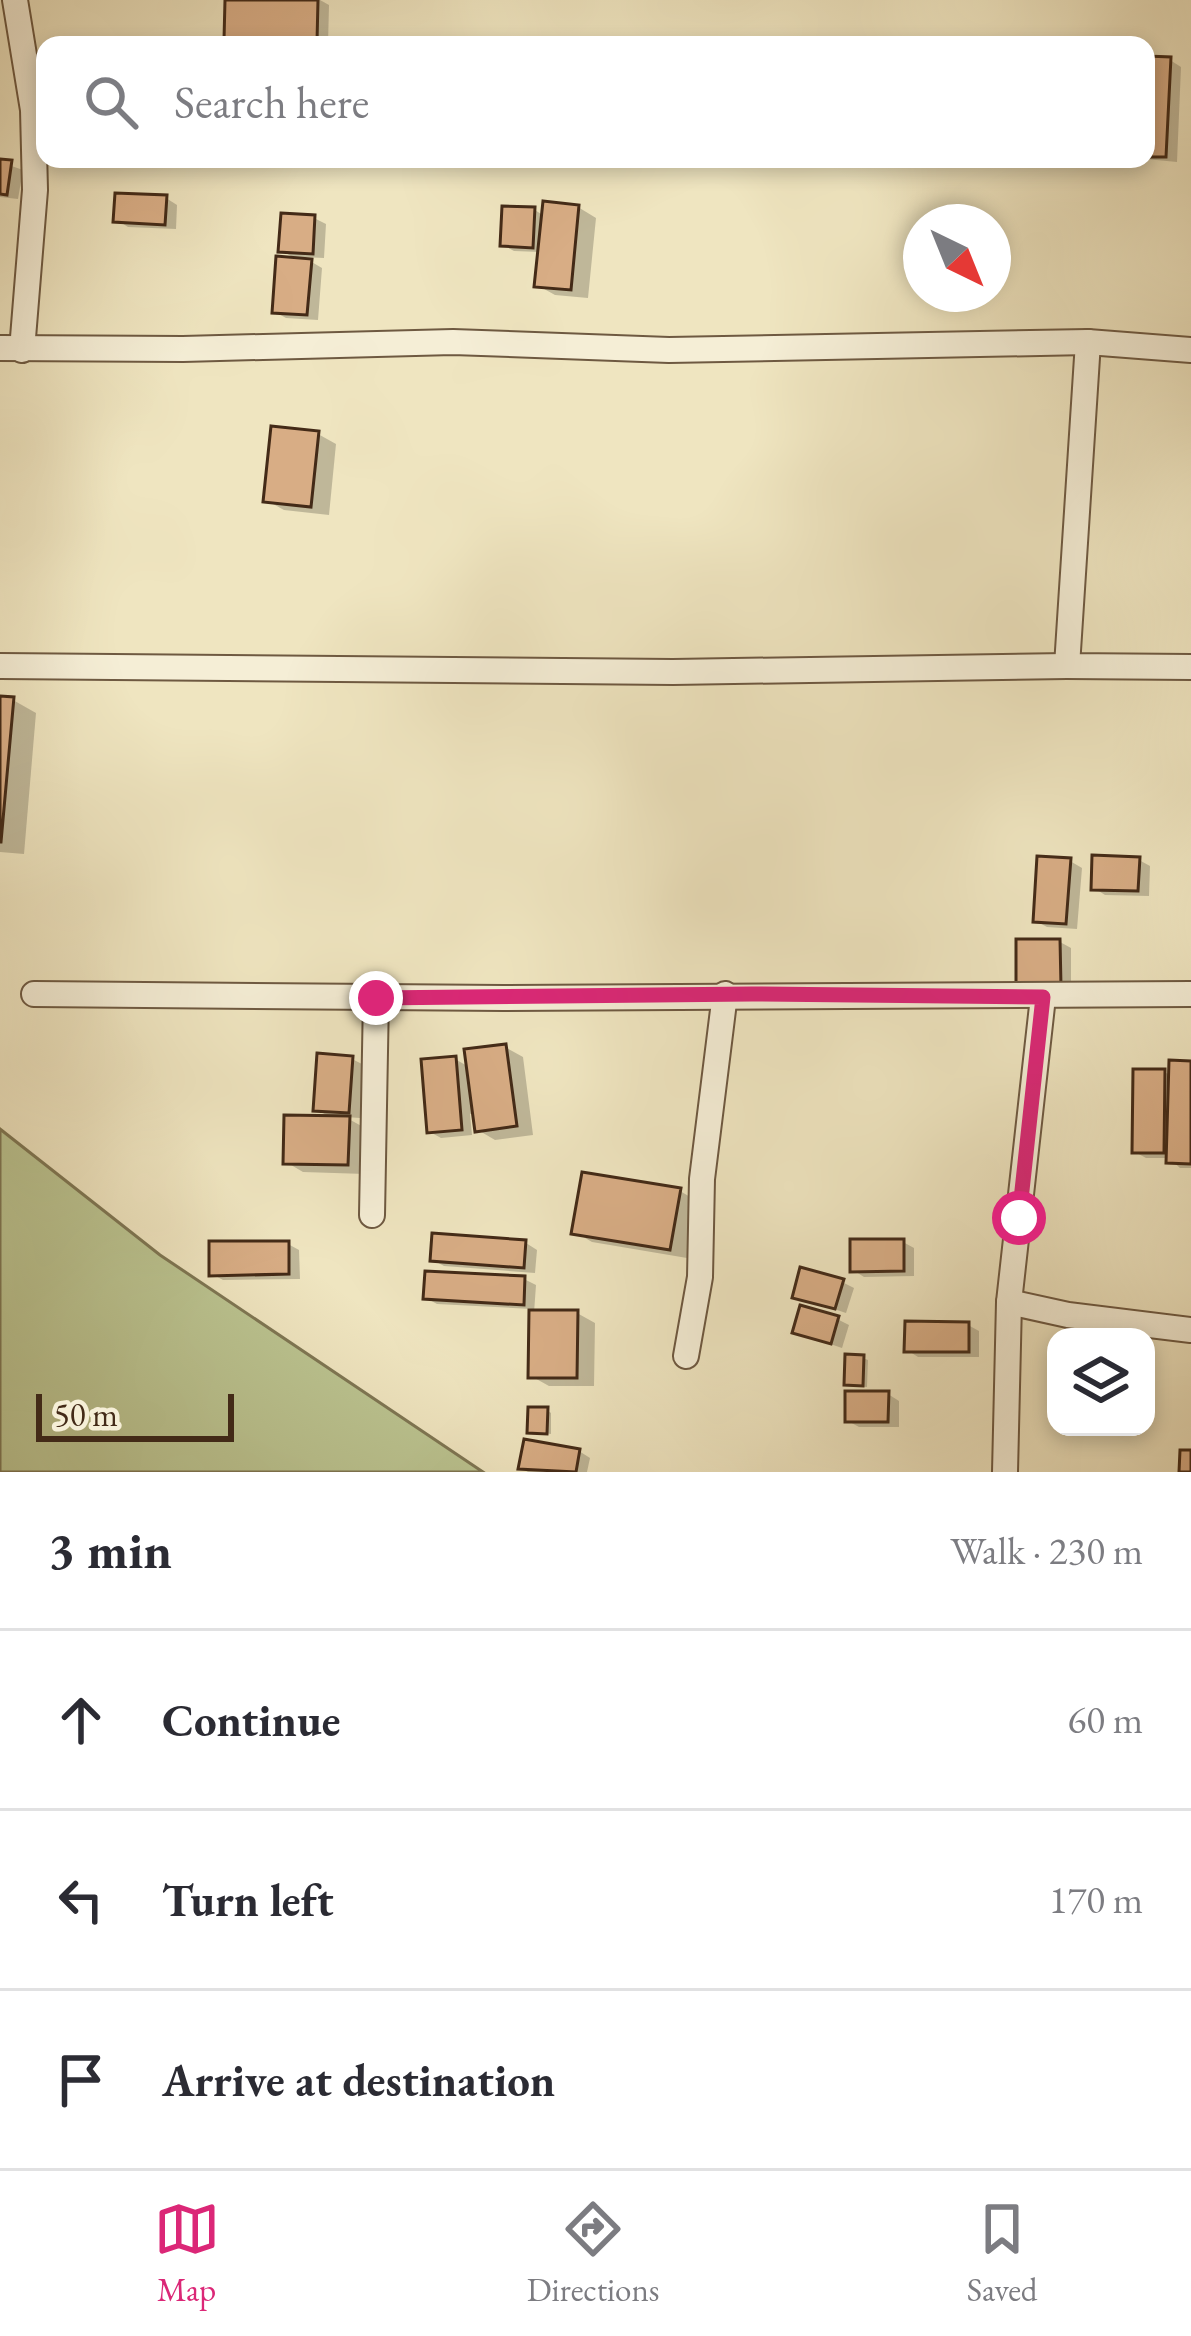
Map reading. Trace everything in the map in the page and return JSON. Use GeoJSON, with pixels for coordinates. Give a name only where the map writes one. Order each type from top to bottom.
{"type":"FeatureCollection","features":[{"type":"Feature","properties":{"kind":"street"},"geometry":{"type":"LineString","coordinates":[[15,0],[33,110],[34,150],[11,349],[453,342],[669,350],[1088,342],[1191,350]]}},
{"type":"Feature","properties":{"kind":"street"},"geometry":{"type":"LineString","coordinates":[[1067,666],[1088,342]]}},
{"type":"Feature","properties":{"kind":"street"},"geometry":{"type":"LineString","coordinates":[[0,666],[697,672],[1191,667]]}},
{"type":"Feature","properties":{"kind":"street"},"geometry":{"type":"LineString","coordinates":[[34,994],[376,998],[1191,994]]}},
{"type":"Feature","properties":{"kind":"street"},"geometry":{"type":"LineString","coordinates":[[686,1356],[700,1277],[702,1179],[725,994]]}},
{"type":"Feature","properties":{"kind":"street"},"geometry":{"type":"LineString","coordinates":[[1005,1472],[1009,1302],[1043,997]]}},
{"type":"Feature","properties":{"kind":"street"},"geometry":{"type":"LineString","coordinates":[[372,1215],[376,998]]}},
{"type":"Feature","properties":{"kind":"street"},"geometry":{"type":"LineString","coordinates":[[1009,1302],[1068,1315],[1191,1330]]}},
{"type":"Feature","properties":{"kind":"green space"},"geometry":{"type":"Polygon","coordinates":[[[0,1129],[160,1255],[483,1472],[0,1472],[0,1129]]]}},
{"type":"Feature","properties":{"kind":"building"},"geometry":{"type":"Polygon","coordinates":[[[225,0],[318,0],[317,36],[224,36],[225,0]]]}},
{"type":"Feature","properties":{"kind":"building"},"geometry":{"type":"Polygon","coordinates":[[[1155,56],[1171,57],[1166,157],[1155,157],[1155,56]]]}},
{"type":"Feature","properties":{"kind":"building"},"geometry":{"type":"Polygon","coordinates":[[[0,159],[12,160],[7,195],[0,194],[0,159]]]}},
{"type":"Feature","properties":{"kind":"building"},"geometry":{"type":"Polygon","coordinates":[[[115,193],[167,195],[165,225],[113,222],[115,193]]]}},
{"type":"Feature","properties":{"kind":"building"},"geometry":{"type":"Polygon","coordinates":[[[543,201],[579,205],[571,290],[534,287],[543,201]]]}},
{"type":"Feature","properties":{"kind":"building"},"geometry":{"type":"Polygon","coordinates":[[[502,206],[535,207],[533,248],[500,246],[502,206]]]}},
{"type":"Feature","properties":{"kind":"building"},"geometry":{"type":"Polygon","coordinates":[[[281,213],[315,215],[313,254],[278,252],[281,213]]]}},
{"type":"Feature","properties":{"kind":"building"},"geometry":{"type":"Polygon","coordinates":[[[276,256],[312,259],[307,315],[272,313],[276,256]]]}},
{"type":"Feature","properties":{"kind":"building"},"geometry":{"type":"Polygon","coordinates":[[[271,426],[319,431],[311,507],[263,502],[271,426]]]}},
{"type":"Feature","properties":{"kind":"building"},"geometry":{"type":"Polygon","coordinates":[[[0,696],[14,697],[1,842],[0,842],[0,696]]]}},
{"type":"Feature","properties":{"kind":"building"},"geometry":{"type":"Polygon","coordinates":[[[1092,855],[1140,857],[1138,891],[1091,890],[1092,855]]]}},
{"type":"Feature","properties":{"kind":"building"},"geometry":{"type":"Polygon","coordinates":[[[1037,856],[1071,858],[1066,924],[1033,922],[1037,856]]]}},
{"type":"Feature","properties":{"kind":"building"},"geometry":{"type":"Polygon","coordinates":[[[1016,939],[1060,939],[1061,987],[1016,987],[1016,939]]]}},
{"type":"Feature","properties":{"kind":"building"},"geometry":{"type":"Polygon","coordinates":[[[506,1044],[517,1126],[475,1132],[464,1049],[506,1044]]]}},
{"type":"Feature","properties":{"kind":"building"},"geometry":{"type":"Polygon","coordinates":[[[317,1053],[353,1056],[349,1113],[313,1111],[317,1053]]]}},
{"type":"Feature","properties":{"kind":"building"},"geometry":{"type":"Polygon","coordinates":[[[456,1056],[462,1130],[427,1133],[421,1059],[456,1056]]]}},
{"type":"Feature","properties":{"kind":"building"},"geometry":{"type":"Polygon","coordinates":[[[1169,1060],[1191,1061],[1191,1164],[1166,1163],[1169,1060]]]}},
{"type":"Feature","properties":{"kind":"building"},"geometry":{"type":"Polygon","coordinates":[[[1133,1069],[1165,1069],[1164,1153],[1132,1153],[1133,1069]]]}},
{"type":"Feature","properties":{"kind":"building"},"geometry":{"type":"Polygon","coordinates":[[[284,1115],[350,1116],[348,1165],[283,1164],[284,1115]]]}},
{"type":"Feature","properties":{"kind":"building"},"geometry":{"type":"Polygon","coordinates":[[[582,1172],[681,1188],[670,1250],[571,1234],[582,1172]]]}},
{"type":"Feature","properties":{"kind":"building"},"geometry":{"type":"Polygon","coordinates":[[[432,1233],[526,1240],[524,1268],[430,1261],[432,1233]]]}},
{"type":"Feature","properties":{"kind":"building"},"geometry":{"type":"Polygon","coordinates":[[[850,1239],[904,1239],[904,1271],[850,1272],[850,1239]]]}},
{"type":"Feature","properties":{"kind":"building"},"geometry":{"type":"Polygon","coordinates":[[[209,1241],[289,1241],[289,1274],[209,1276],[209,1241]]]}},
{"type":"Feature","properties":{"kind":"building"},"geometry":{"type":"Polygon","coordinates":[[[800,1267],[844,1279],[835,1309],[792,1298],[800,1267]]]}},
{"type":"Feature","properties":{"kind":"building"},"geometry":{"type":"Polygon","coordinates":[[[425,1271],[525,1276],[524,1305],[423,1299],[425,1271]]]}},
{"type":"Feature","properties":{"kind":"building"},"geometry":{"type":"Polygon","coordinates":[[[800,1305],[839,1316],[831,1344],[792,1333],[800,1305]]]}},
{"type":"Feature","properties":{"kind":"building"},"geometry":{"type":"Polygon","coordinates":[[[529,1310],[578,1310],[577,1378],[528,1378],[529,1310]]]}},
{"type":"Feature","properties":{"kind":"building"},"geometry":{"type":"Polygon","coordinates":[[[905,1321],[969,1322],[969,1352],[904,1352],[905,1321]]]}},
{"type":"Feature","properties":{"kind":"building"},"geometry":{"type":"Polygon","coordinates":[[[845,1354],[864,1355],[863,1386],[844,1385],[845,1354]]]}},
{"type":"Feature","properties":{"kind":"building"},"geometry":{"type":"Polygon","coordinates":[[[845,1391],[889,1391],[888,1422],[845,1422],[845,1391]]]}},
{"type":"Feature","properties":{"kind":"building"},"geometry":{"type":"Polygon","coordinates":[[[528,1407],[548,1407],[547,1434],[527,1433],[528,1407]]]}},
{"type":"Feature","properties":{"kind":"building"},"geometry":{"type":"Polygon","coordinates":[[[524,1439],[580,1449],[576,1472],[518,1469],[524,1439]]]}},
{"type":"Feature","properties":{"kind":"building"},"geometry":{"type":"Polygon","coordinates":[[[1180,1450],[1191,1450],[1191,1472],[1179,1472],[1180,1450]]]}},
{"type":"Feature","properties":{"kind":"route"},"geometry":{"type":"LineString","coordinates":[[376,998],[1043,997],[1019,1218]]}}]}
